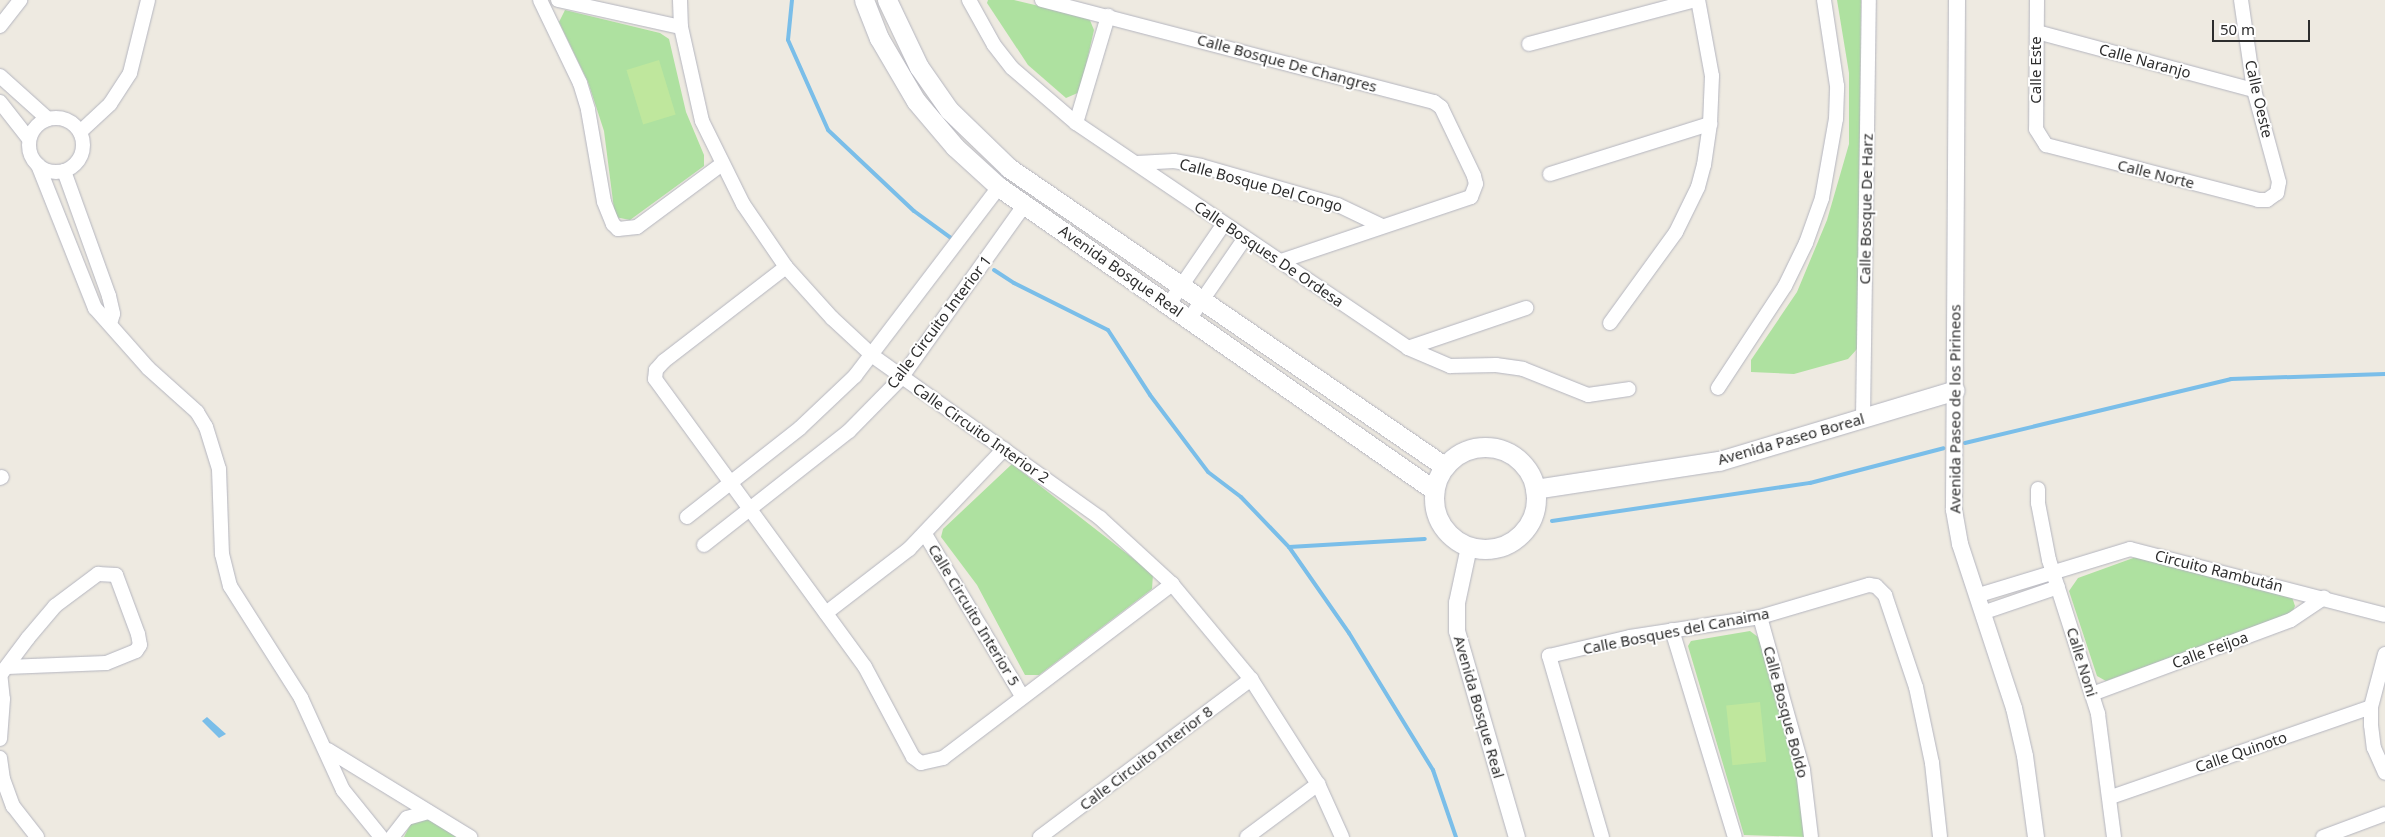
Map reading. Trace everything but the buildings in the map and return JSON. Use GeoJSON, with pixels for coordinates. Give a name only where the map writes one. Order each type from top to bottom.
{"type":"FeatureCollection","features":[{"type":"Feature","properties":{"kind":"main road","name":"Avenida Bosque Real"},"geometry":{"type":"LineString","coordinates":[[864,0],[879,38],[916,101],[955,147],[999,187],[1190,318],[1434,490]]}},
{"type":"Feature","properties":{"kind":"main road","name":"Avenida Bosque Real"},"geometry":{"type":"LineString","coordinates":[[887,0],[918,66],[973,136],[1009,168],[1180,287],[1444,466]]}},
{"type":"Feature","properties":{"kind":"main road","name":"Avenida Paseo Boreal"},"geometry":{"type":"LineString","coordinates":[[1535,489],[1719,460],[1955,390]]}},
{"type":"Feature","properties":{"kind":"main road"},"geometry":{"type":"LineString","coordinates":[[1496,448],[1522,462],[1535,489],[1534,511],[1524,531],[1499,547],[1469,547],[1456,540],[1437,518],[1434,490],[1444,466],[1466,450],[1496,448]]}},
{"type":"Feature","properties":{"kind":"street"},"geometry":{"type":"LineString","coordinates":[[0,26],[20,0]]}},
{"type":"Feature","properties":{"kind":"street"},"geometry":{"type":"LineString","coordinates":[[80,132],[110,104],[130,73],[148,0]]}},
{"type":"Feature","properties":{"kind":"street"},"geometry":{"type":"LineString","coordinates":[[540,0],[580,83],[588,110],[604,202],[613,224],[618,229],[637,227],[722,164]]}},
{"type":"Feature","properties":{"kind":"street"},"geometry":{"type":"LineString","coordinates":[[558,0],[681,27]]}},
{"type":"Feature","properties":{"kind":"street","name":"Calle Circuito Interior 2"},"geometry":{"type":"LineString","coordinates":[[680,0],[681,27],[702,121],[722,164],[755,225],[786,267],[832,318],[873,356],[901,378],[1100,518],[1172,584],[1251,679],[1318,784],[1342,837]]}},
{"type":"Feature","properties":{"kind":"street","name":"Calle Bosques De Ordesa"},"geometry":{"type":"LineString","coordinates":[[968,0],[994,45],[1012,68],[1076,123],[1137,163],[1223,225],[1281,261],[1408,348],[1450,366],[1496,364],[1523,369],[1588,394],[1629,388]]}},
{"type":"Feature","properties":{"kind":"street","name":"Calle Bosque De Changres"},"geometry":{"type":"LineString","coordinates":[[1042,0],[1434,102],[1441,107],[1450,121],[1474,176],[1475,191],[1466,200],[1382,226]]}},
{"type":"Feature","properties":{"kind":"street"},"geometry":{"type":"LineString","coordinates":[[1529,44],[1697,0],[1712,76],[1710,124],[1704,165],[1687,210],[1662,252],[1610,323]]}},
{"type":"Feature","properties":{"kind":"street"},"geometry":{"type":"LineString","coordinates":[[1718,388],[1793,272],[1822,198],[1836,119],[1837,86],[1824,0]]}},
{"type":"Feature","properties":{"kind":"street","name":"Calle Bosque De Harz"},"geometry":{"type":"LineString","coordinates":[[1863,418],[1869,0]]}},
{"type":"Feature","properties":{"kind":"street","name":"Avenida Paseo de los Pirineos"},"geometry":{"type":"LineString","coordinates":[[1957,0],[1954,510],[1960,544],[1985,612],[2025,756],[2036,837]]}},
{"type":"Feature","properties":{"kind":"street","name":"Calle Este"},"geometry":{"type":"LineString","coordinates":[[2037,0],[2036,129],[2040,140]]}},
{"type":"Feature","properties":{"kind":"street","name":"Calle Oeste"},"geometry":{"type":"LineString","coordinates":[[2241,0],[2254,90],[2279,182],[2274,196]]}},
{"type":"Feature","properties":{"kind":"street"},"geometry":{"type":"LineString","coordinates":[[1076,123],[1108,16]]}},
{"type":"Feature","properties":{"kind":"street","name":"Calle Naranjo"},"geometry":{"type":"LineString","coordinates":[[2037,32],[2254,90]]}},
{"type":"Feature","properties":{"kind":"street"},"geometry":{"type":"LineString","coordinates":[[0,76],[48,119]]}},
{"type":"Feature","properties":{"kind":"street"},"geometry":{"type":"LineString","coordinates":[[0,102],[29,139]]}},
{"type":"Feature","properties":{"kind":"street"},"geometry":{"type":"LineString","coordinates":[[38,165],[45,170],[64,171],[79,159],[83,141],[80,132],[66,120],[48,119],[39,123],[29,139],[29,148],[38,165],[92,303],[148,368],[197,412],[206,427],[219,469],[222,554],[230,586],[297,691],[328,750],[343,790],[381,837]]}},
{"type":"Feature","properties":{"kind":"street"},"geometry":{"type":"LineString","coordinates":[[1550,174],[1710,124]]}},
{"type":"Feature","properties":{"kind":"street","name":"Calle Norte"},"geometry":{"type":"LineString","coordinates":[[2040,140],[2053,148],[2258,200],[2274,196]]}},
{"type":"Feature","properties":{"kind":"street","name":"Calle Bosque Del Congo"},"geometry":{"type":"LineString","coordinates":[[1137,163],[1174,161],[1201,166],[1338,205],[1382,226]]}},
{"type":"Feature","properties":{"kind":"street"},"geometry":{"type":"LineString","coordinates":[[64,171],[109,296],[113,314],[110,324]]}},
{"type":"Feature","properties":{"kind":"street"},"geometry":{"type":"LineString","coordinates":[[687,517],[731,484],[828,405],[873,356],[999,187]]}},
{"type":"Feature","properties":{"kind":"street","name":"Calle Circuito Interior 1"},"geometry":{"type":"LineString","coordinates":[[704,545],[850,431],[901,378],[1025,204]]}},
{"type":"Feature","properties":{"kind":"street"},"geometry":{"type":"LineString","coordinates":[[1169,304],[1223,225]]}},
{"type":"Feature","properties":{"kind":"street"},"geometry":{"type":"LineString","coordinates":[[1281,261],[1382,226]]}},
{"type":"Feature","properties":{"kind":"street"},"geometry":{"type":"LineString","coordinates":[[1190,318],[1245,238]]}},
{"type":"Feature","properties":{"kind":"street"},"geometry":{"type":"LineString","coordinates":[[786,267],[664,361],[655,374],[657,384],[751,509],[865,667],[913,757],[921,763],[943,758],[1022,696],[1172,584]]}},
{"type":"Feature","properties":{"kind":"street"},"geometry":{"type":"LineString","coordinates":[[1408,348],[1526,308]]}},
{"type":"Feature","properties":{"kind":"street"},"geometry":{"type":"LineString","coordinates":[[826,614],[925,534],[1004,449]]}},
{"type":"Feature","properties":{"kind":"street","name":"Calle Noni"},"geometry":{"type":"LineString","coordinates":[[2038,489],[2038,503],[2056,580],[2092,694],[2111,798],[2114,837]]}},
{"type":"Feature","properties":{"kind":"street","name":"Calle Circuito Interior 5"},"geometry":{"type":"LineString","coordinates":[[925,534],[1022,696]]}},
{"type":"Feature","properties":{"kind":"street","name":"Avenida Bosque Real"},"geometry":{"type":"LineString","coordinates":[[1469,547],[1457,603],[1457,631],[1517,837]]}},
{"type":"Feature","properties":{"kind":"street","name":"Circuito Rambután"},"geometry":{"type":"LineString","coordinates":[[1985,612],[2130,549],[2385,614]]}},
{"type":"Feature","properties":{"kind":"street"},"geometry":{"type":"LineString","coordinates":[[0,739],[3,671],[55,606],[98,574],[116,575],[138,634],[140,645],[136,651],[119,660],[98,664],[3,671]]}},
{"type":"Feature","properties":{"kind":"street"},"geometry":{"type":"LineString","coordinates":[[1979,595],[2040,574],[2056,580]]}},
{"type":"Feature","properties":{"kind":"street","name":"Calle Bosques del Canaima"},"geometry":{"type":"LineString","coordinates":[[1602,837],[1549,656],[1672,630],[1760,617],[1869,585],[1882,590],[1924,718],[1937,797],[1940,837]]}},
{"type":"Feature","properties":{"kind":"street","name":"Calle Feijoa"},"geometry":{"type":"LineString","coordinates":[[2092,694],[2291,620],[2324,598]]}},
{"type":"Feature","properties":{"kind":"street","name":"Calle Bosque Boldo"},"geometry":{"type":"LineString","coordinates":[[1760,617],[1797,743],[1811,817],[1811,837]]}},
{"type":"Feature","properties":{"kind":"street"},"geometry":{"type":"LineString","coordinates":[[1672,630],[1735,837]]}},
{"type":"Feature","properties":{"kind":"street"},"geometry":{"type":"LineString","coordinates":[[2385,654],[2371,707],[2374,748],[2385,773]]}},
{"type":"Feature","properties":{"kind":"street","name":"Calle Circuito Interior 8"},"geometry":{"type":"LineString","coordinates":[[1040,837],[1251,679]]}},
{"type":"Feature","properties":{"kind":"street","name":"Calle Quinoto"},"geometry":{"type":"LineString","coordinates":[[2111,798],[2371,707]]}},
{"type":"Feature","properties":{"kind":"street"},"geometry":{"type":"LineString","coordinates":[[328,750],[470,837]]}},
{"type":"Feature","properties":{"kind":"street"},"geometry":{"type":"LineString","coordinates":[[0,758],[3,779],[14,806],[37,837]]}},
{"type":"Feature","properties":{"kind":"street"},"geometry":{"type":"LineString","coordinates":[[1247,837],[1318,784]]}},
{"type":"Feature","properties":{"kind":"street"},"geometry":{"type":"LineString","coordinates":[[392,837],[407,818],[428,812]]}},
{"type":"Feature","properties":{"kind":"street"},"geometry":{"type":"LineString","coordinates":[[2323,837],[2385,814]]}},
{"type":"Feature","properties":{"kind":"green space"},"geometry":{"type":"Polygon","coordinates":[[[988,0],[1014,0],[1089,18],[1094,30],[1080,92],[1066,98],[1028,65],[987,3],[988,0]]]}},
{"type":"Feature","properties":{"kind":"green space"},"geometry":{"type":"Polygon","coordinates":[[[1837,0],[1861,0],[1858,348],[1848,359],[1794,374],[1751,372],[1751,360],[1797,292],[1827,220],[1849,144],[1849,73],[1837,0]]]}},
{"type":"Feature","properties":{"kind":"green space"},"geometry":{"type":"Polygon","coordinates":[[[565,10],[660,33],[669,39],[686,112],[704,155],[704,166],[630,220],[615,217],[604,131],[588,82],[559,22],[565,10]]]}},
{"type":"Feature","properties":{"kind":"green space"},"geometry":{"type":"Polygon","coordinates":[[[659,60],[676,115],[643,124],[626,70],[659,60]]]}},
{"type":"Feature","properties":{"kind":"green space"},"geometry":{"type":"Polygon","coordinates":[[[1012,464],[1153,574],[1152,589],[1039,675],[1025,675],[977,585],[941,537],[943,529],[1012,464]]]}},
{"type":"Feature","properties":{"kind":"green space"},"geometry":{"type":"Polygon","coordinates":[[[2136,557],[2292,597],[2295,606],[2292,613],[2106,681],[2097,676],[2069,591],[2078,578],[2136,557]]]}},
{"type":"Feature","properties":{"kind":"green space"},"geometry":{"type":"Polygon","coordinates":[[[1750,631],[1758,637],[1785,710],[1800,762],[1806,837],[1744,835],[1688,646],[1691,641],[1750,631]]]}},
{"type":"Feature","properties":{"kind":"green space"},"geometry":{"type":"Polygon","coordinates":[[[1760,702],[1766,762],[1732,765],[1726,706],[1760,702]]]}},
{"type":"Feature","properties":{"kind":"green space"},"geometry":{"type":"Polygon","coordinates":[[[421,819],[435,819],[463,837],[404,837],[411,823],[421,819]]]}},
{"type":"Feature","properties":{"kind":"water"},"geometry":{"type":"Polygon","coordinates":[[[207,717],[226,734],[219,738],[202,721],[207,717]]]}},
{"type":"Feature","properties":{"kind":"waterway"},"geometry":{"type":"LineString","coordinates":[[792,0],[788,40],[828,130],[914,211],[951,238]]}},
{"type":"Feature","properties":{"kind":"waterway"},"geometry":{"type":"LineString","coordinates":[[994,270],[1014,283],[1108,330],[1150,395],[1208,472],[1241,497],[1289,547],[1349,633],[1433,770],[1456,837]]}},
{"type":"Feature","properties":{"kind":"waterway"},"geometry":{"type":"LineString","coordinates":[[1965,443],[2231,379],[2385,374]]}},
{"type":"Feature","properties":{"kind":"waterway"},"geometry":{"type":"LineString","coordinates":[[1552,521],[1810,483],[1944,448]]}},
{"type":"Feature","properties":{"kind":"waterway"},"geometry":{"type":"LineString","coordinates":[[1289,547],[1425,539]]}}]}
